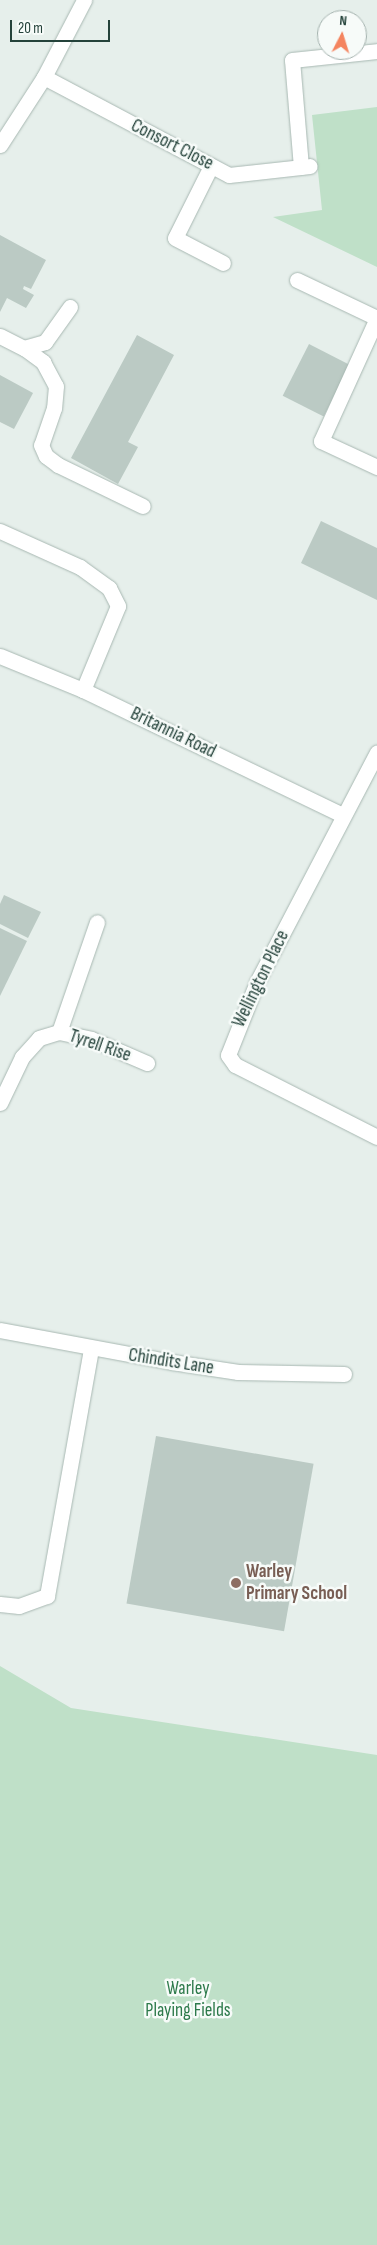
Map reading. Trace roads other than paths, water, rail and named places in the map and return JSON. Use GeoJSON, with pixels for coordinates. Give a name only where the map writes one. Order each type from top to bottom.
{"type":"FeatureCollection","features":[{"type":"Feature","properties":{"kind":"street"},"geometry":{"type":"LineString","coordinates":[[0,145],[44,77],[84,0]]}},
{"type":"Feature","properties":{"kind":"street","name":"Consort Close"},"geometry":{"type":"LineString","coordinates":[[44,77],[229,175],[305,166],[292,60],[377,51]]}},
{"type":"Feature","properties":{"kind":"street"},"geometry":{"type":"LineString","coordinates":[[211,166],[175,238],[223,263]]}},
{"type":"Feature","properties":{"kind":"street"},"geometry":{"type":"LineString","coordinates":[[297,280],[377,318],[321,441],[377,467]]}},
{"type":"Feature","properties":{"kind":"street"},"geometry":{"type":"LineString","coordinates":[[24,348],[45,342],[56,330],[70,307]]}},
{"type":"Feature","properties":{"kind":"street"},"geometry":{"type":"LineString","coordinates":[[0,336],[24,348],[43,362],[56,386],[54,408],[41,445],[46,456],[58,465],[143,506]]}},
{"type":"Feature","properties":{"kind":"street"},"geometry":{"type":"LineString","coordinates":[[0,531],[80,567],[109,588],[118,606],[83,690]]}},
{"type":"Feature","properties":{"kind":"street","name":"Britannia Road"},"geometry":{"type":"LineString","coordinates":[[0,656],[83,690],[343,815]]}},
{"type":"Feature","properties":{"kind":"street","name":"Wellington Place"},"geometry":{"type":"LineString","coordinates":[[377,752],[257,982],[228,1055],[235,1065],[377,1137]]}},
{"type":"Feature","properties":{"kind":"street"},"geometry":{"type":"LineString","coordinates":[[59,1032],[97,922]]}},
{"type":"Feature","properties":{"kind":"street","name":"Tyrell Rise"},"geometry":{"type":"LineString","coordinates":[[0,1103],[22,1057],[39,1038],[59,1032],[91,1039],[147,1063]]}},
{"type":"Feature","properties":{"kind":"street","name":"Chindits Lane"},"geometry":{"type":"LineString","coordinates":[[0,1330],[91,1349],[238,1372],[344,1374]]}},
{"type":"Feature","properties":{"kind":"street"},"geometry":{"type":"LineString","coordinates":[[0,1604],[20,1606],[47,1596],[91,1349]]}},
{"type":"Feature","properties":{"kind":"place","name":"Warley Primary School"},"geometry":{"type":"Point","coordinates":[236,1583]}},
{"type":"Feature","properties":{"kind":"park label","name":"Warley Playing Fields"},"geometry":{"type":"Point","coordinates":[188,2000]}}]}
